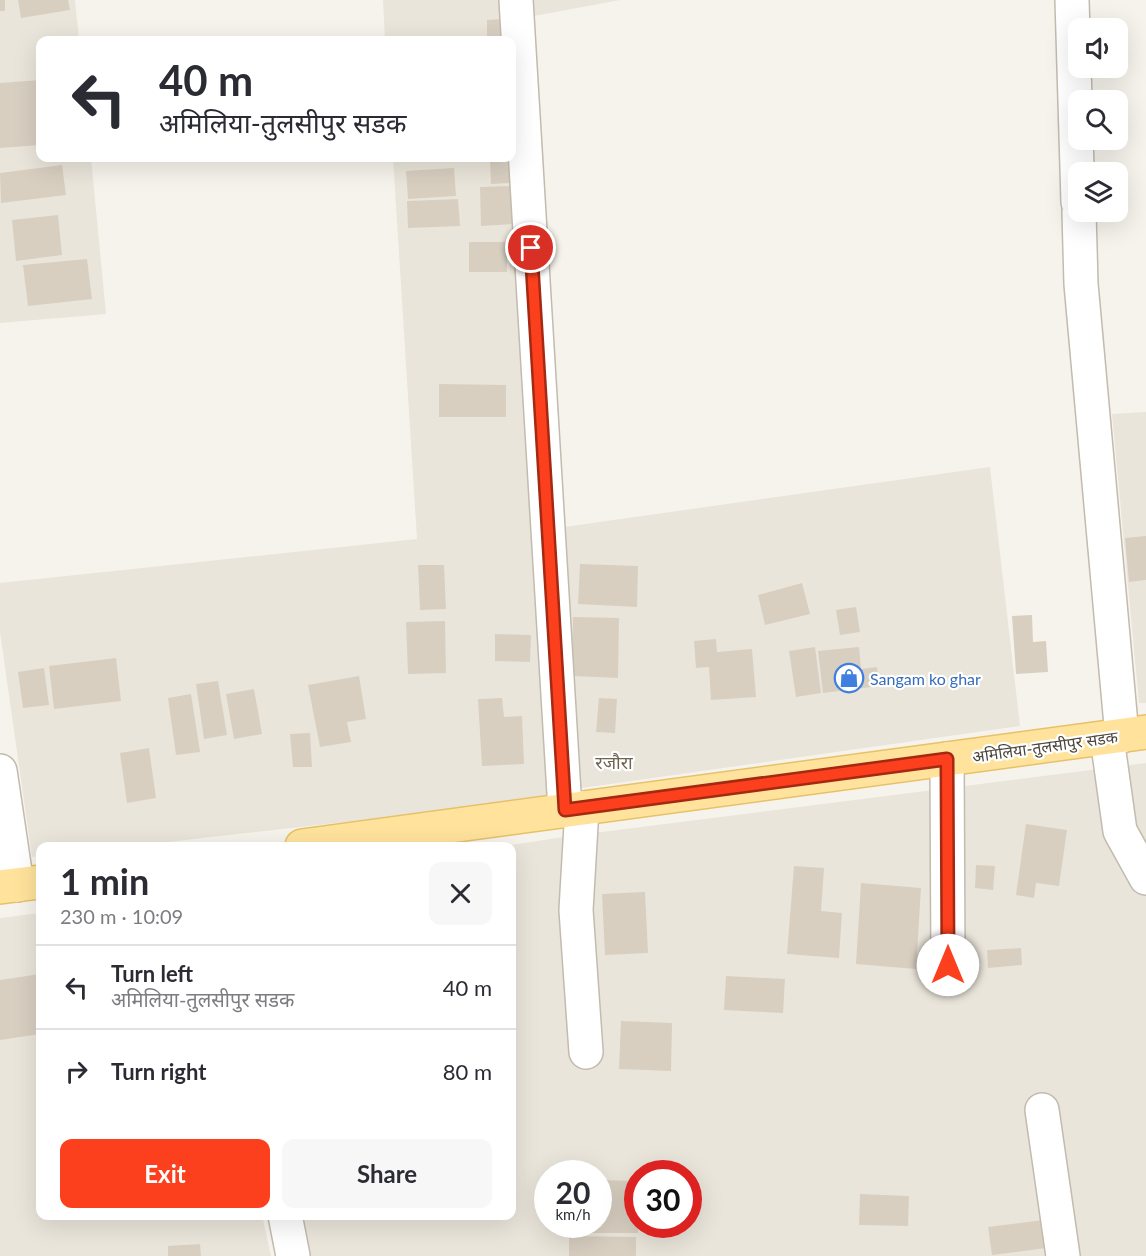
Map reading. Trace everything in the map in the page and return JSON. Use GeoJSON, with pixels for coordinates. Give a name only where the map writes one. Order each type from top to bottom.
{"type":"FeatureCollection","features":[{"type":"Feature","properties":{"kind":"main road","name":"अमिलिया-तुलसीपुर सडक"},"geometry":{"type":"LineString","coordinates":[[331,842],[1125,735]]}},
{"type":"Feature","properties":{"kind":"street"},"geometry":{"type":"LineString","coordinates":[[516,0],[573,809],[576,910],[586,1052]]}},
{"type":"Feature","properties":{"kind":"street"},"geometry":{"type":"LineString","coordinates":[[1072,0],[1077,162]]}},
{"type":"Feature","properties":{"kind":"street"},"geometry":{"type":"LineString","coordinates":[[1079,222],[1081,284],[1125,735],[1120,831],[1146,878]]}},
{"type":"Feature","properties":{"kind":"street"},"geometry":{"type":"LineString","coordinates":[[947,759],[948,965]]}},
{"type":"Feature","properties":{"kind":"street"},"geometry":{"type":"LineString","coordinates":[[0,771],[19,884]]}},
{"type":"Feature","properties":{"kind":"street"},"geometry":{"type":"LineString","coordinates":[[1042,1110],[1063,1256]]}},
{"type":"Feature","properties":{"kind":"street"},"geometry":{"type":"LineString","coordinates":[[286,1220],[293,1256]]}},
{"type":"Feature","properties":{"kind":"shaded area"},"geometry":{"type":"Polygon","coordinates":[[[0,0],[75,0],[79,36],[36,36],[36,162],[91,162],[106,314],[0,323],[0,0]]]}},
{"type":"Feature","properties":{"kind":"shaded area"},"geometry":{"type":"Polygon","coordinates":[[[383,0],[504,0],[507,36],[385,36],[383,0]]]}},
{"type":"Feature","properties":{"kind":"shaded area"},"geometry":{"type":"Polygon","coordinates":[[[533,0],[620,0],[534,16],[533,0]]]}},
{"type":"Feature","properties":{"kind":"shaded area"},"geometry":{"type":"Polygon","coordinates":[[[393,162],[512,162],[521,272],[547,799],[167,842],[36,842],[36,856],[32,857],[0,632],[0,583],[417,539],[393,162]]]}},
{"type":"Feature","properties":{"kind":"shaded area"},"geometry":{"type":"Polygon","coordinates":[[[1146,412],[1146,703],[1139,703],[1112,414],[1146,412]]]}},
{"type":"Feature","properties":{"kind":"shaded area"},"geometry":{"type":"Polygon","coordinates":[[[990,467],[1020,726],[575,789],[557,528],[990,467]]]}},
{"type":"Feature","properties":{"kind":"shaded area"},"geometry":{"type":"Polygon","coordinates":[[[1146,763],[1146,1256],[310,1256],[303,1220],[516,1220],[516,844],[1146,763]]]}},
{"type":"Feature","properties":{"kind":"shaded area"},"geometry":{"type":"Polygon","coordinates":[[[36,914],[36,1220],[263,1220],[271,1256],[0,1256],[0,918],[36,914]]]}},
{"type":"Feature","properties":{"kind":"building"},"geometry":{"type":"Polygon","coordinates":[[[0,0],[5,0],[5,11],[0,11],[0,0]]]}},
{"type":"Feature","properties":{"kind":"building"},"geometry":{"type":"Polygon","coordinates":[[[18,0],[68,0],[70,10],[21,18],[18,0]]]}},
{"type":"Feature","properties":{"kind":"building"},"geometry":{"type":"Polygon","coordinates":[[[502,19],[501,36],[487,36],[487,20],[502,19]]]}},
{"type":"Feature","properties":{"kind":"building"},"geometry":{"type":"Polygon","coordinates":[[[36,80],[36,145],[0,148],[0,83],[36,80]]]}},
{"type":"Feature","properties":{"kind":"building"},"geometry":{"type":"Polygon","coordinates":[[[490,162],[510,162],[511,183],[491,184],[490,162]]]}},
{"type":"Feature","properties":{"kind":"building"},"geometry":{"type":"Polygon","coordinates":[[[62,165],[66,195],[1,203],[0,173],[62,165]]]}},
{"type":"Feature","properties":{"kind":"building"},"geometry":{"type":"Polygon","coordinates":[[[454,168],[456,196],[408,199],[406,171],[454,168]]]}},
{"type":"Feature","properties":{"kind":"building"},"geometry":{"type":"Polygon","coordinates":[[[512,186],[513,224],[481,226],[480,187],[512,186]]]}},
{"type":"Feature","properties":{"kind":"building"},"geometry":{"type":"Polygon","coordinates":[[[458,199],[460,226],[408,228],[407,201],[458,199]]]}},
{"type":"Feature","properties":{"kind":"building"},"geometry":{"type":"Polygon","coordinates":[[[58,215],[62,255],[16,261],[12,220],[58,215]]]}},
{"type":"Feature","properties":{"kind":"building"},"geometry":{"type":"Polygon","coordinates":[[[469,242],[507,242],[507,272],[469,272],[469,242]]]}},
{"type":"Feature","properties":{"kind":"building"},"geometry":{"type":"Polygon","coordinates":[[[87,259],[92,299],[28,306],[23,265],[87,259]]]}},
{"type":"Feature","properties":{"kind":"building"},"geometry":{"type":"Polygon","coordinates":[[[439,384],[506,385],[506,417],[439,417],[439,384]]]}},
{"type":"Feature","properties":{"kind":"building"},"geometry":{"type":"Polygon","coordinates":[[[1146,536],[1146,580],[1129,582],[1125,538],[1146,536]]]}},
{"type":"Feature","properties":{"kind":"building"},"geometry":{"type":"Polygon","coordinates":[[[580,564],[638,566],[637,607],[578,604],[580,564]]]}},
{"type":"Feature","properties":{"kind":"building"},"geometry":{"type":"Polygon","coordinates":[[[418,565],[444,565],[446,609],[420,610],[418,565]]]}},
{"type":"Feature","properties":{"kind":"building"},"geometry":{"type":"Polygon","coordinates":[[[802,583],[810,614],[765,625],[758,595],[802,583]]]}},
{"type":"Feature","properties":{"kind":"building"},"geometry":{"type":"Polygon","coordinates":[[[856,607],[860,632],[840,635],[836,610],[856,607]]]}},
{"type":"Feature","properties":{"kind":"building"},"geometry":{"type":"Polygon","coordinates":[[[1032,615],[1033,642],[1046,641],[1048,672],[1016,674],[1012,616],[1032,615]]]}},
{"type":"Feature","properties":{"kind":"building"},"geometry":{"type":"Polygon","coordinates":[[[573,617],[619,618],[618,678],[572,676],[573,617]]]}},
{"type":"Feature","properties":{"kind":"building"},"geometry":{"type":"Polygon","coordinates":[[[445,621],[446,673],[408,674],[406,622],[445,621]]]}},
{"type":"Feature","properties":{"kind":"building"},"geometry":{"type":"Polygon","coordinates":[[[495,634],[531,635],[530,662],[495,661],[495,634]]]}},
{"type":"Feature","properties":{"kind":"building"},"geometry":{"type":"Polygon","coordinates":[[[716,639],[717,652],[752,649],[756,697],[711,700],[709,667],[696,668],[694,641],[716,639]]]}},
{"type":"Feature","properties":{"kind":"building"},"geometry":{"type":"Polygon","coordinates":[[[815,647],[821,693],[796,697],[789,651],[815,647]]]}},
{"type":"Feature","properties":{"kind":"building","name":"Sangam ko ghar"},"geometry":{"type":"Polygon","coordinates":[[[859,647],[861,669],[877,667],[879,686],[823,693],[818,651],[859,647]]]}},
{"type":"Feature","properties":{"kind":"building"},"geometry":{"type":"Polygon","coordinates":[[[116,658],[121,701],[54,709],[49,666],[116,658]]]}},
{"type":"Feature","properties":{"kind":"building"},"geometry":{"type":"Polygon","coordinates":[[[44,668],[49,705],[23,708],[18,672],[44,668]]]}},
{"type":"Feature","properties":{"kind":"building"},"geometry":{"type":"Polygon","coordinates":[[[359,676],[366,719],[347,722],[351,742],[320,747],[308,685],[359,676]]]}},
{"type":"Feature","properties":{"kind":"building"},"geometry":{"type":"Polygon","coordinates":[[[218,681],[227,735],[204,739],[196,684],[218,681]]]}},
{"type":"Feature","properties":{"kind":"building"},"geometry":{"type":"Polygon","coordinates":[[[254,689],[262,734],[234,739],[226,694],[254,689]]]}},
{"type":"Feature","properties":{"kind":"building"},"geometry":{"type":"Polygon","coordinates":[[[191,694],[200,752],[176,755],[168,698],[191,694]]]}},
{"type":"Feature","properties":{"kind":"building"},"geometry":{"type":"Polygon","coordinates":[[[502,698],[504,717],[522,716],[524,764],[482,766],[478,699],[502,698]]]}},
{"type":"Feature","properties":{"kind":"building"},"geometry":{"type":"Polygon","coordinates":[[[599,698],[617,699],[615,733],[596,732],[599,698]]]}},
{"type":"Feature","properties":{"kind":"building"},"geometry":{"type":"Polygon","coordinates":[[[310,733],[312,767],[293,767],[290,734],[310,733]]]}},
{"type":"Feature","properties":{"kind":"building"},"geometry":{"type":"Polygon","coordinates":[[[149,748],[156,798],[127,803],[120,753],[149,748]]]}},
{"type":"Feature","properties":{"kind":"building"},"geometry":{"type":"Polygon","coordinates":[[[1026,824],[1067,830],[1059,886],[1036,883],[1034,898],[1016,895],[1026,824]]]}},
{"type":"Feature","properties":{"kind":"building"},"geometry":{"type":"Polygon","coordinates":[[[976,865],[995,866],[993,890],[975,888],[976,865]]]}},
{"type":"Feature","properties":{"kind":"building"},"geometry":{"type":"Polygon","coordinates":[[[794,866],[824,868],[821,911],[842,913],[839,958],[787,954],[794,866]]]}},
{"type":"Feature","properties":{"kind":"building"},"geometry":{"type":"Polygon","coordinates":[[[861,883],[921,888],[916,969],[856,964],[861,883]]]}},
{"type":"Feature","properties":{"kind":"building"},"geometry":{"type":"Polygon","coordinates":[[[645,892],[648,953],[605,955],[602,894],[645,892]]]}},
{"type":"Feature","properties":{"kind":"building"},"geometry":{"type":"Polygon","coordinates":[[[1021,948],[1022,965],[988,968],[987,950],[1021,948]]]}},
{"type":"Feature","properties":{"kind":"building"},"geometry":{"type":"Polygon","coordinates":[[[36,975],[36,1035],[0,1040],[0,980],[36,975]]]}},
{"type":"Feature","properties":{"kind":"building"},"geometry":{"type":"Polygon","coordinates":[[[726,976],[785,979],[783,1013],[724,1010],[726,976]]]}},
{"type":"Feature","properties":{"kind":"building"},"geometry":{"type":"Polygon","coordinates":[[[621,1021],[672,1023],[671,1071],[619,1069],[621,1021]]]}},
{"type":"Feature","properties":{"kind":"building"},"geometry":{"type":"Polygon","coordinates":[[[612,1180],[624,1181],[624,1233],[612,1233],[612,1180]]]}},
{"type":"Feature","properties":{"kind":"building"},"geometry":{"type":"Polygon","coordinates":[[[860,1194],[909,1196],[908,1226],[859,1225],[860,1194]]]}},
{"type":"Feature","properties":{"kind":"building"},"geometry":{"type":"Polygon","coordinates":[[[1051,1219],[1054,1247],[992,1255],[988,1227],[1051,1219]]]}},
{"type":"Feature","properties":{"kind":"building"},"geometry":{"type":"Polygon","coordinates":[[[569,1238],[636,1238],[636,1256],[569,1256],[569,1238]]]}},
{"type":"Feature","properties":{"kind":"building"},"geometry":{"type":"Polygon","coordinates":[[[200,1244],[201,1256],[168,1256],[168,1246],[200,1244]]]}},
{"type":"Feature","properties":{"kind":"place","name":"Sangam ko ghar"},"geometry":{"type":"Point","coordinates":[849,678]}},
{"type":"Feature","properties":{"kind":"district","name":"रजौरा"},"geometry":{"type":"Point","coordinates":[614,762]}},
{"type":"Feature","properties":{"kind":"route"},"geometry":{"type":"LineString","coordinates":[[531,248],[565,810],[947,759],[948,965]]}}]}
